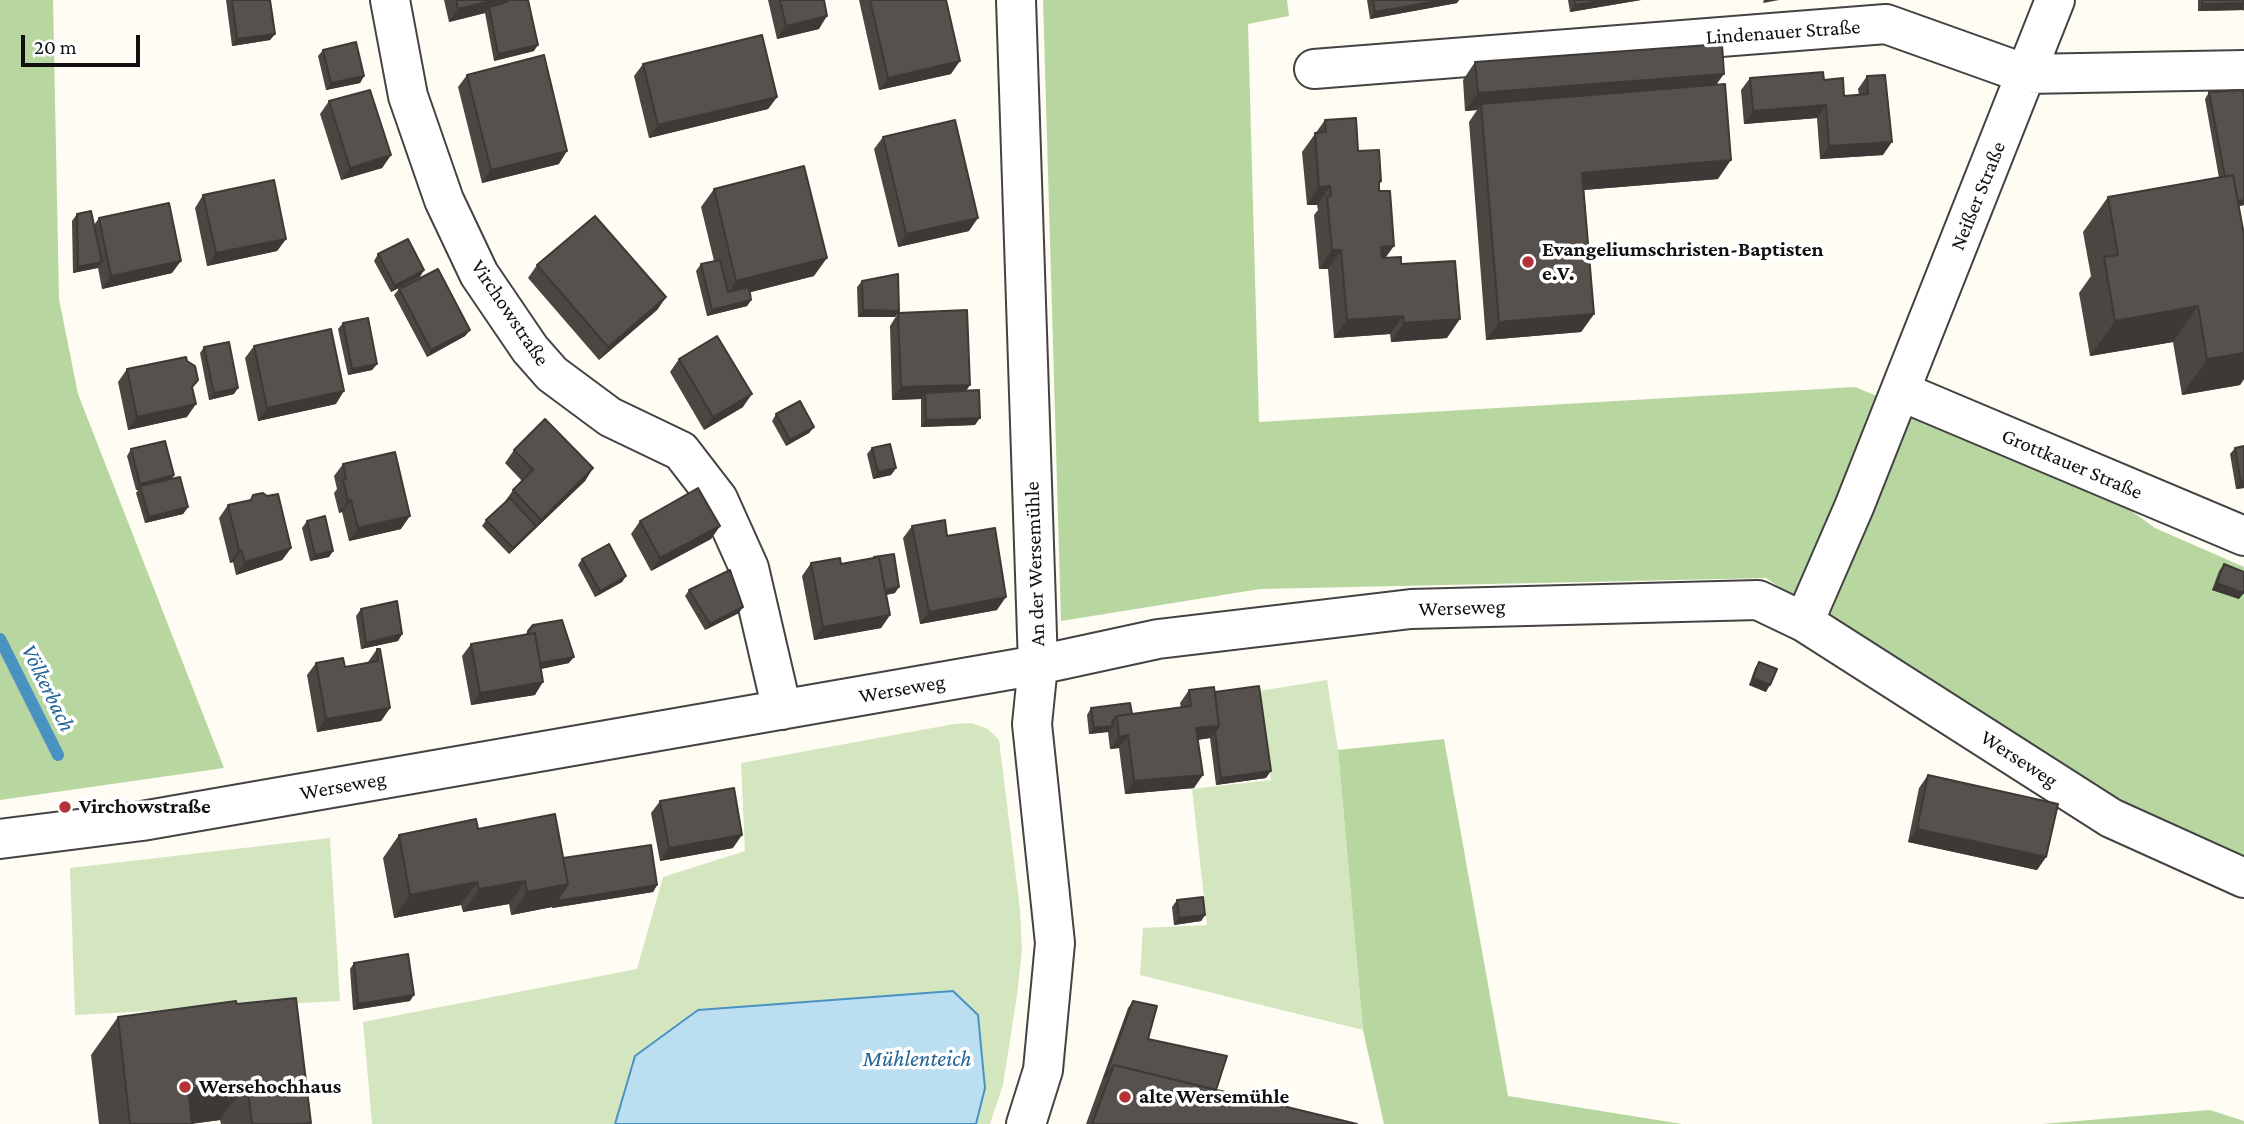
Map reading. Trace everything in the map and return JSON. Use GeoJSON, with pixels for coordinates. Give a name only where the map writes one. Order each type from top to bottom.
{"type":"FeatureCollection","features":[{"type":"Feature","properties":{"kind":"street","name":"Virchowstraße"},"geometry":{"type":"LineString","coordinates":[[390,0],[408,96],[444,200],[479,274],[530,349],[552,374],[610,417],[681,451],[718,499],[749,568],[782,710]]}},
{"type":"Feature","properties":{"kind":"street","name":"An der Wersemühle"},"geometry":{"type":"LineString","coordinates":[[1016,0],[1038,665],[1032,724],[1055,943],[1043,1070],[1026,1124]]}},
{"type":"Feature","properties":{"kind":"street","name":"Neißer Straße"},"geometry":{"type":"LineString","coordinates":[[1900,391],[2055,0]]}},
{"type":"Feature","properties":{"kind":"street","name":"Lindenauer Straße"},"geometry":{"type":"LineString","coordinates":[[1314,69],[1886,12],[2026,74],[2244,70]]}},
{"type":"Feature","properties":{"kind":"street","name":"Grottkauer Straße"},"geometry":{"type":"LineString","coordinates":[[1900,391],[2244,536]]}},
{"type":"Feature","properties":{"kind":"street"},"geometry":{"type":"LineString","coordinates":[[1804,622],[1900,391]]}},
{"type":"Feature","properties":{"kind":"street","name":"Werseweg"},"geometry":{"type":"LineString","coordinates":[[0,839],[142,821],[1038,665],[1158,639],[1410,609],[1758,600],[1804,622],[2111,818],[2244,877]]}},
{"type":"Feature","properties":{"kind":"green space"},"geometry":{"type":"Polygon","coordinates":[[[0,0],[53,0],[59,299],[78,394],[224,768],[0,800],[0,0]]]}},
{"type":"Feature","properties":{"kind":"green space"},"geometry":{"type":"Polygon","coordinates":[[[1043,0],[1287,0],[1289,16],[1248,24],[1259,422],[1855,387],[2097,486],[2155,528],[2244,567],[2244,865],[2039,761],[1766,578],[1260,589],[1061,621],[1043,0]]]}},
{"type":"Feature","properties":{"kind":"green space"},"geometry":{"type":"Polygon","coordinates":[[[1327,680],[1338,750],[1363,1030],[1140,975],[1143,928],[1207,925],[1192,789],[1271,780],[1259,691],[1327,680]]]}},
{"type":"Feature","properties":{"kind":"green space"},"geometry":{"type":"Polygon","coordinates":[[[971,723],[988,729],[999,740],[1020,909],[1022,950],[1003,1085],[990,1124],[976,1124],[985,1088],[635,1056],[615,1124],[372,1124],[363,1022],[637,969],[663,877],[745,851],[741,763],[971,723]]]}},
{"type":"Feature","properties":{"kind":"green space"},"geometry":{"type":"Polygon","coordinates":[[[1444,739],[1508,1096],[1682,1124],[1384,1124],[1363,1030],[1338,750],[1444,739]]]}},
{"type":"Feature","properties":{"kind":"green space"},"geometry":{"type":"Polygon","coordinates":[[[330,838],[340,1001],[75,1015],[70,868],[330,838]]]}},
{"type":"Feature","properties":{"kind":"green space"},"geometry":{"type":"Polygon","coordinates":[[[2210,1110],[2244,1121],[2244,1124],[2042,1124],[2210,1110]]]}},
{"type":"Feature","properties":{"kind":"water","name":"Mühlenteich"},"geometry":{"type":"Polygon","coordinates":[[[953,991],[978,1015],[985,1088],[976,1124],[615,1124],[635,1056],[698,1010],[953,991]]]}},
{"type":"Feature","properties":{"kind":"building"},"geometry":{"type":"Polygon","coordinates":[[[232,0],[270,0],[275,34],[237,39],[232,0]]]}},
{"type":"Feature","properties":{"kind":"building"},"geometry":{"type":"Polygon","coordinates":[[[456,0],[495,0],[458,9],[456,0]]]}},
{"type":"Feature","properties":{"kind":"building"},"geometry":{"type":"Polygon","coordinates":[[[508,0],[528,0],[538,45],[498,54],[489,7],[508,0]]]}},
{"type":"Feature","properties":{"kind":"building"},"geometry":{"type":"Polygon","coordinates":[[[780,0],[824,0],[827,16],[786,26],[780,0]]]}},
{"type":"Feature","properties":{"kind":"building"},"geometry":{"type":"Polygon","coordinates":[[[870,0],[946,0],[960,61],[888,78],[870,0]]]}},
{"type":"Feature","properties":{"kind":"building"},"geometry":{"type":"Polygon","coordinates":[[[1373,0],[1443,0],[1375,12],[1373,0]]]}},
{"type":"Feature","properties":{"kind":"building"},"geometry":{"type":"Polygon","coordinates":[[[1574,0],[1606,0],[1575,5],[1574,0]]]}},
{"type":"Feature","properties":{"kind":"building"},"geometry":{"type":"Polygon","coordinates":[[[2202,0],[2244,0],[2244,3],[2202,4],[2202,0]]]}},
{"type":"Feature","properties":{"kind":"building"},"geometry":{"type":"Polygon","coordinates":[[[762,35],[777,97],[658,125],[643,64],[762,35]]]}},
{"type":"Feature","properties":{"kind":"building"},"geometry":{"type":"Polygon","coordinates":[[[356,42],[364,76],[331,83],[323,50],[356,42]]]}},
{"type":"Feature","properties":{"kind":"building"},"geometry":{"type":"Polygon","coordinates":[[[1722,44],[1724,74],[1478,93],[1475,62],[1722,44]]]}},
{"type":"Feature","properties":{"kind":"building"},"geometry":{"type":"Polygon","coordinates":[[[544,55],[567,151],[491,170],[467,75],[544,55]]]}},
{"type":"Feature","properties":{"kind":"building"},"geometry":{"type":"Polygon","coordinates":[[[1823,72],[1824,80],[1843,78],[1844,96],[1868,94],[1867,76],[1885,75],[1892,142],[1829,146],[1826,105],[1753,111],[1750,78],[1823,72]]]}},
{"type":"Feature","properties":{"kind":"building"},"geometry":{"type":"Polygon","coordinates":[[[1725,84],[1731,160],[1582,173],[1594,314],[1499,322],[1481,104],[1725,84]]]}},
{"type":"Feature","properties":{"kind":"building"},"geometry":{"type":"Polygon","coordinates":[[[370,90],[391,155],[350,168],[329,101],[370,90]]]}},
{"type":"Feature","properties":{"kind":"building"},"geometry":{"type":"Polygon","coordinates":[[[2243,90],[2244,200],[2238,201],[2233,175],[2225,177],[2209,92],[2243,90]]]}},
{"type":"Feature","properties":{"kind":"building"},"geometry":{"type":"Polygon","coordinates":[[[1356,118],[1358,151],[1379,150],[1379,191],[1390,191],[1394,246],[1381,247],[1382,258],[1401,257],[1401,264],[1455,261],[1460,319],[1404,323],[1403,316],[1347,320],[1341,250],[1332,250],[1327,197],[1331,196],[1330,186],[1319,187],[1315,133],[1326,132],[1325,120],[1356,118]]]}},
{"type":"Feature","properties":{"kind":"building"},"geometry":{"type":"Polygon","coordinates":[[[955,120],[978,218],[906,234],[883,137],[955,120]]]}},
{"type":"Feature","properties":{"kind":"building"},"geometry":{"type":"Polygon","coordinates":[[[804,166],[827,258],[736,281],[714,189],[804,166]]]}},
{"type":"Feature","properties":{"kind":"building"},"geometry":{"type":"Polygon","coordinates":[[[2233,175],[2244,235],[2244,353],[2207,359],[2198,306],[2115,321],[2104,257],[2118,255],[2108,197],[2233,175]]]}},
{"type":"Feature","properties":{"kind":"building"},"geometry":{"type":"Polygon","coordinates":[[[274,180],[286,239],[216,253],[203,195],[274,180]]]}},
{"type":"Feature","properties":{"kind":"building"},"geometry":{"type":"Polygon","coordinates":[[[169,203],[181,261],[111,276],[99,218],[169,203]]]}},
{"type":"Feature","properties":{"kind":"building"},"geometry":{"type":"Polygon","coordinates":[[[91,211],[102,262],[78,267],[77,214],[91,211]]]}},
{"type":"Feature","properties":{"kind":"building"},"geometry":{"type":"Polygon","coordinates":[[[595,216],[666,297],[608,347],[537,265],[595,216]]]}},
{"type":"Feature","properties":{"kind":"building"},"geometry":{"type":"Polygon","coordinates":[[[408,239],[424,270],[395,286],[378,254],[408,239]]]}},
{"type":"Feature","properties":{"kind":"building"},"geometry":{"type":"Polygon","coordinates":[[[720,260],[728,292],[749,287],[751,300],[712,310],[701,264],[720,260]]]}},
{"type":"Feature","properties":{"kind":"building"},"geometry":{"type":"Polygon","coordinates":[[[438,269],[470,330],[431,350],[399,289],[438,269]]]}},
{"type":"Feature","properties":{"kind":"building"},"geometry":{"type":"Polygon","coordinates":[[[898,274],[899,311],[863,310],[862,281],[898,274]]]}},
{"type":"Feature","properties":{"kind":"building"},"geometry":{"type":"Polygon","coordinates":[[[967,310],[970,385],[901,387],[898,313],[967,310]]]}},
{"type":"Feature","properties":{"kind":"building"},"geometry":{"type":"Polygon","coordinates":[[[368,318],[377,364],[352,369],[343,323],[368,318]]]}},
{"type":"Feature","properties":{"kind":"building"},"geometry":{"type":"Polygon","coordinates":[[[331,329],[344,391],[267,408],[254,346],[331,329]]]}},
{"type":"Feature","properties":{"kind":"building"},"geometry":{"type":"Polygon","coordinates":[[[717,336],[752,394],[713,417],[679,359],[717,336]]]}},
{"type":"Feature","properties":{"kind":"building"},"geometry":{"type":"Polygon","coordinates":[[[229,342],[238,388],[214,393],[204,347],[229,342]]]}},
{"type":"Feature","properties":{"kind":"building"},"geometry":{"type":"Polygon","coordinates":[[[186,357],[187,361],[195,366],[198,380],[192,387],[196,404],[137,417],[127,369],[186,357]]]}},
{"type":"Feature","properties":{"kind":"building"},"geometry":{"type":"Polygon","coordinates":[[[979,390],[980,418],[926,420],[925,393],[979,390]]]}},
{"type":"Feature","properties":{"kind":"building"},"geometry":{"type":"Polygon","coordinates":[[[800,401],[814,427],[790,440],[776,414],[800,401]]]}},
{"type":"Feature","properties":{"kind":"building"},"geometry":{"type":"Polygon","coordinates":[[[545,419],[593,468],[541,520],[513,490],[533,470],[514,450],[545,419]]]}},
{"type":"Feature","properties":{"kind":"building"},"geometry":{"type":"Polygon","coordinates":[[[165,441],[174,475],[140,484],[131,449],[165,441]]]}},
{"type":"Feature","properties":{"kind":"building"},"geometry":{"type":"Polygon","coordinates":[[[890,444],[896,468],[878,472],[872,448],[890,444]]]}},
{"type":"Feature","properties":{"kind":"building"},"geometry":{"type":"Polygon","coordinates":[[[2244,446],[2244,482],[2241,483],[2235,448],[2244,446]]]}},
{"type":"Feature","properties":{"kind":"building"},"geometry":{"type":"Polygon","coordinates":[[[395,452],[410,516],[358,528],[343,480],[346,479],[343,464],[395,452]]]}},
{"type":"Feature","properties":{"kind":"building"},"geometry":{"type":"Polygon","coordinates":[[[180,477],[188,507],[149,517],[140,486],[180,477]]]}},
{"type":"Feature","properties":{"kind":"building"},"geometry":{"type":"Polygon","coordinates":[[[698,488],[720,526],[660,558],[640,521],[698,488]]]}},
{"type":"Feature","properties":{"kind":"building"},"geometry":{"type":"Polygon","coordinates":[[[263,493],[267,496],[278,494],[291,548],[245,562],[239,550],[228,505],[251,500],[253,495],[263,493]]]}},
{"type":"Feature","properties":{"kind":"building"},"geometry":{"type":"Polygon","coordinates":[[[510,498],[536,526],[513,548],[486,520],[510,498]]]}},
{"type":"Feature","properties":{"kind":"building"},"geometry":{"type":"Polygon","coordinates":[[[325,516],[333,551],[315,555],[307,521],[325,516]]]}},
{"type":"Feature","properties":{"kind":"building"},"geometry":{"type":"Polygon","coordinates":[[[945,520],[947,536],[995,528],[1006,597],[929,612],[912,526],[945,520]]]}},
{"type":"Feature","properties":{"kind":"building"},"geometry":{"type":"Polygon","coordinates":[[[609,544],[626,576],[600,591],[582,559],[609,544]]]}},
{"type":"Feature","properties":{"kind":"building"},"geometry":{"type":"Polygon","coordinates":[[[894,554],[899,587],[885,590],[879,557],[874,557],[894,554]]]}},
{"type":"Feature","properties":{"kind":"building"},"geometry":{"type":"Polygon","coordinates":[[[879,557],[890,615],[823,627],[811,563],[840,558],[841,564],[879,557]]]}},
{"type":"Feature","properties":{"kind":"building"},"geometry":{"type":"Polygon","coordinates":[[[2224,564],[2244,572],[2244,593],[2217,583],[2224,564]]]}},
{"type":"Feature","properties":{"kind":"building"},"geometry":{"type":"Polygon","coordinates":[[[730,570],[743,607],[710,624],[689,590],[730,570]]]}},
{"type":"Feature","properties":{"kind":"building"},"geometry":{"type":"Polygon","coordinates":[[[397,601],[402,634],[366,643],[361,609],[397,601]]]}},
{"type":"Feature","properties":{"kind":"building"},"geometry":{"type":"Polygon","coordinates":[[[562,620],[574,657],[540,663],[535,633],[529,634],[528,631],[533,625],[562,620]]]}},
{"type":"Feature","properties":{"kind":"building"},"geometry":{"type":"Polygon","coordinates":[[[535,633],[543,682],[480,693],[471,644],[535,633]]]}},
{"type":"Feature","properties":{"kind":"building"},"geometry":{"type":"Polygon","coordinates":[[[377,649],[380,649],[390,708],[326,719],[316,663],[343,658],[345,667],[378,661],[377,649]]]}},
{"type":"Feature","properties":{"kind":"building"},"geometry":{"type":"Polygon","coordinates":[[[1759,662],[1777,669],[1770,685],[1753,678],[1759,662]]]}},
{"type":"Feature","properties":{"kind":"building"},"geometry":{"type":"Polygon","coordinates":[[[1259,686],[1271,771],[1221,778],[1215,732],[1219,726],[1215,692],[1259,686]]]}},
{"type":"Feature","properties":{"kind":"building"},"geometry":{"type":"Polygon","coordinates":[[[1214,687],[1219,726],[1196,728],[1203,775],[1134,781],[1128,735],[1119,737],[1117,716],[1191,706],[1189,690],[1214,687]]]}},
{"type":"Feature","properties":{"kind":"building"},"geometry":{"type":"Polygon","coordinates":[[[1130,703],[1132,714],[1117,716],[1112,722],[1113,726],[1094,728],[1091,708],[1130,703]]]}},
{"type":"Feature","properties":{"kind":"building"},"geometry":{"type":"Polygon","coordinates":[[[1928,775],[2058,804],[2046,857],[1917,829],[1928,775]]]}},
{"type":"Feature","properties":{"kind":"building"},"geometry":{"type":"Polygon","coordinates":[[[734,788],[742,835],[669,848],[660,801],[734,788]]]}},
{"type":"Feature","properties":{"kind":"building"},"geometry":{"type":"Polygon","coordinates":[[[555,814],[568,884],[527,892],[525,881],[479,889],[477,882],[410,895],[399,835],[476,819],[478,829],[555,814]]]}},
{"type":"Feature","properties":{"kind":"building"},"geometry":{"type":"Polygon","coordinates":[[[651,845],[657,885],[557,901],[568,884],[563,858],[651,845]]]}},
{"type":"Feature","properties":{"kind":"building"},"geometry":{"type":"Polygon","coordinates":[[[1203,897],[1205,915],[1179,918],[1177,900],[1203,897]]]}},
{"type":"Feature","properties":{"kind":"building"},"geometry":{"type":"Polygon","coordinates":[[[408,954],[414,995],[358,1004],[354,963],[408,954]]]}},
{"type":"Feature","properties":{"kind":"building"},"geometry":{"type":"Polygon","coordinates":[[[296,998],[311,1123],[252,1124],[247,1082],[188,1089],[192,1124],[130,1124],[118,1017],[236,1001],[237,1004],[296,998]]]}},
{"type":"Feature","properties":{"kind":"building"},"geometry":{"type":"Polygon","coordinates":[[[1133,1001],[1157,1006],[1148,1039],[1227,1056],[1216,1090],[1114,1065],[1105,1077],[1133,1001]]]}},
{"type":"Feature","properties":{"kind":"building"},"geometry":{"type":"Polygon","coordinates":[[[1114,1065],[1357,1124],[1092,1124],[1114,1065]]]}},
{"type":"Feature","properties":{"kind":"waterway","name":"Völkerbach"},"geometry":{"type":"LineString","coordinates":[[0,639],[58,755]]}},
{"type":"Feature","properties":{"kind":"place","name":"Evangeliumschristen-Baptisten e.V."},"geometry":{"type":"Point","coordinates":[1528,262]}},
{"type":"Feature","properties":{"kind":"place","name":"Virchowstraße"},"geometry":{"type":"Point","coordinates":[65,807]}},
{"type":"Feature","properties":{"kind":"place","name":"Wersehochhaus"},"geometry":{"type":"Point","coordinates":[185,1087]}},
{"type":"Feature","properties":{"kind":"place","name":"alte Wersemühle"},"geometry":{"type":"Point","coordinates":[1125,1097]}}]}
